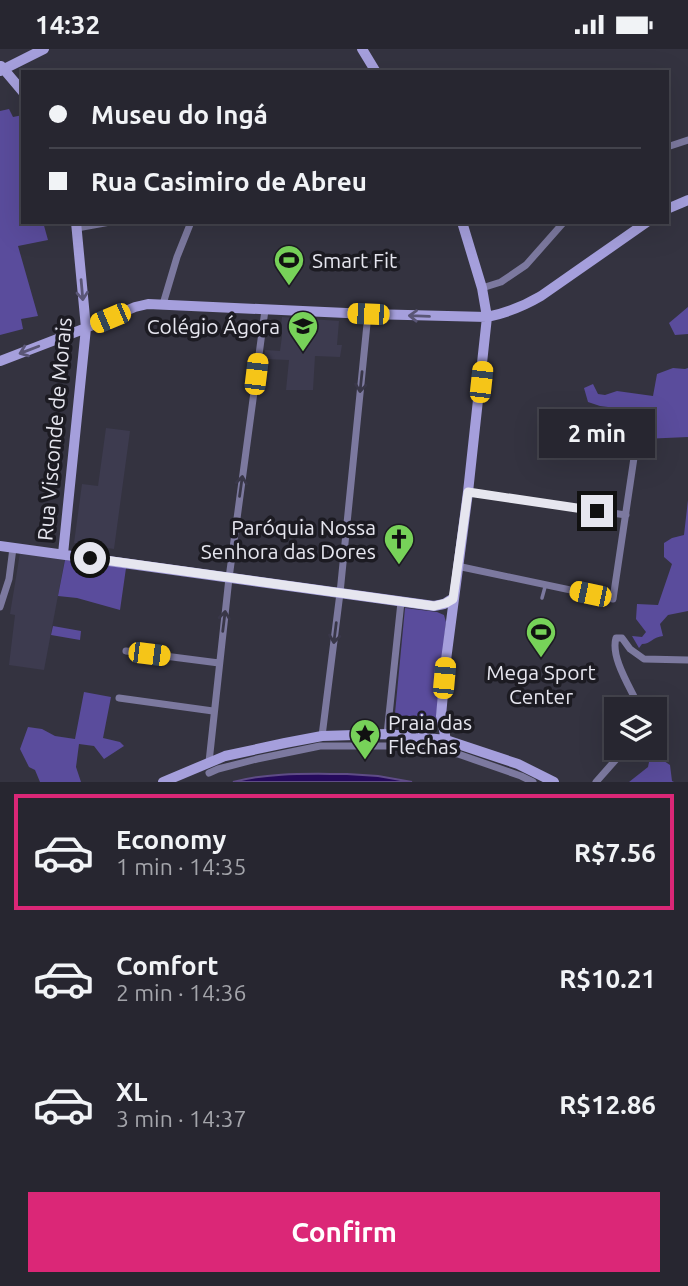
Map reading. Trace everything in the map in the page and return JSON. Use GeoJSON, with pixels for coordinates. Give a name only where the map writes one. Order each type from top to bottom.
{"type":"FeatureCollection","features":[{"type":"Feature","properties":{"kind":"street"},"geometry":{"type":"LineString","coordinates":[[21,90],[1,68],[44,49]]}},
{"type":"Feature","properties":{"kind":"street"},"geometry":{"type":"LineString","coordinates":[[362,49],[375,70]]}},
{"type":"Feature","properties":{"kind":"street"},"geometry":{"type":"LineString","coordinates":[[669,147],[688,140]]}},
{"type":"Feature","properties":{"kind":"street"},"geometry":{"type":"LineString","coordinates":[[669,208],[688,199]]}},
{"type":"Feature","properties":{"kind":"street"},"geometry":{"type":"LineString","coordinates":[[163,304],[190,224]]}},
{"type":"Feature","properties":{"kind":"street"},"geometry":{"type":"LineString","coordinates":[[446,740],[441,716],[450,622],[468,492],[487,317],[482,288],[463,224]]}},
{"type":"Feature","properties":{"kind":"street"},"geometry":{"type":"LineString","coordinates":[[482,288],[501,282],[526,265],[562,224]]}},
{"type":"Feature","properties":{"kind":"street"},"geometry":{"type":"LineString","coordinates":[[0,361],[148,304],[487,317],[514,309],[541,296],[644,224]]}},
{"type":"Feature","properties":{"kind":"street","name":"Rua Visconde de Morais"},"geometry":{"type":"LineString","coordinates":[[63,554],[86,328],[76,225]]}},
{"type":"Feature","properties":{"kind":"street"},"geometry":{"type":"LineString","coordinates":[[209,767],[229,578],[265,310]]}},
{"type":"Feature","properties":{"kind":"street"},"geometry":{"type":"LineString","coordinates":[[322,736],[340,593],[368,314]]}},
{"type":"Feature","properties":{"kind":"street"},"geometry":{"type":"LineString","coordinates":[[457,566],[613,599],[635,451]]}},
{"type":"Feature","properties":{"kind":"street"},"geometry":{"type":"LineString","coordinates":[[468,492],[626,515]]}},
{"type":"Feature","properties":{"kind":"street"},"geometry":{"type":"LineString","coordinates":[[0,546],[434,606],[453,599]]}},
{"type":"Feature","properties":{"kind":"street"},"geometry":{"type":"LineString","coordinates":[[0,607],[9,579],[13,548]]}},
{"type":"Feature","properties":{"kind":"street"},"geometry":{"type":"LineString","coordinates":[[387,734],[401,602]]}},
{"type":"Feature","properties":{"kind":"street"},"geometry":{"type":"LineString","coordinates":[[434,606],[446,614],[450,622]]}},
{"type":"Feature","properties":{"kind":"street"},"geometry":{"type":"LineString","coordinates":[[635,697],[617,657],[616,638],[622,638],[630,649],[645,659],[688,660]]}},
{"type":"Feature","properties":{"kind":"street"},"geometry":{"type":"LineString","coordinates":[[126,651],[219,663]]}},
{"type":"Feature","properties":{"kind":"street"},"geometry":{"type":"LineString","coordinates":[[118,698],[213,711]]}},
{"type":"Feature","properties":{"kind":"street"},"geometry":{"type":"LineString","coordinates":[[163,782],[209,767],[243,752],[322,736],[387,734],[446,740],[518,764],[554,782]]}},
{"type":"Feature","properties":{"kind":"street"},"geometry":{"type":"LineString","coordinates":[[209,767],[218,769],[320,745],[418,746],[458,754],[533,782]]}},
{"type":"Feature","properties":{"kind":"street"},"geometry":{"type":"LineString","coordinates":[[596,782],[615,760]]}},
{"type":"Feature","properties":{"kind":"lane"},"geometry":{"type":"LineString","coordinates":[[542,598],[545,585]]}},
{"type":"Feature","properties":{"kind":"shaded area"},"geometry":{"type":"Polygon","coordinates":[[[9,109],[13,117],[21,115],[21,224],[44,224],[48,240],[18,246],[38,316],[21,319],[23,329],[0,335],[0,111],[9,109]]]}},
{"type":"Feature","properties":{"kind":"shaded area"},"geometry":{"type":"Polygon","coordinates":[[[688,307],[688,334],[675,335],[669,323],[688,307]]]}},
{"type":"Feature","properties":{"kind":"shaded area","name":"Colégio Ágora"},"geometry":{"type":"Polygon","coordinates":[[[282,317],[339,321],[337,345],[342,345],[340,357],[315,356],[313,390],[286,390],[289,360],[264,359],[265,350],[280,351],[282,317]]]}},
{"type":"Feature","properties":{"kind":"shaded area"},"geometry":{"type":"Polygon","coordinates":[[[673,368],[688,368],[688,437],[643,439],[641,449],[631,449],[630,458],[609,458],[616,408],[588,402],[584,388],[593,384],[598,394],[617,391],[653,396],[657,374],[673,368]]]}},
{"type":"Feature","properties":{"kind":"shaded area"},"geometry":{"type":"Polygon","coordinates":[[[106,428],[130,431],[114,549],[74,543],[82,484],[98,486],[106,428]]]}},
{"type":"Feature","properties":{"kind":"shaded area"},"geometry":{"type":"Polygon","coordinates":[[[688,500],[688,611],[668,615],[660,624],[663,636],[642,644],[639,648],[632,636],[642,637],[646,632],[636,619],[637,604],[658,605],[672,564],[664,557],[664,543],[684,535],[688,500]]]}},
{"type":"Feature","properties":{"kind":"shaded area"},"geometry":{"type":"Polygon","coordinates":[[[20,553],[65,558],[44,670],[9,665],[15,615],[10,614],[20,553]]]}},
{"type":"Feature","properties":{"kind":"shaded area"},"geometry":{"type":"Polygon","coordinates":[[[65,560],[126,568],[120,610],[77,598],[58,596],[65,560]]]}},
{"type":"Feature","properties":{"kind":"shaded area"},"geometry":{"type":"Polygon","coordinates":[[[405,608],[437,612],[444,615],[446,622],[436,720],[432,725],[394,724],[405,608]]]}},
{"type":"Feature","properties":{"kind":"shaded area"},"geometry":{"type":"Polygon","coordinates":[[[53,626],[81,631],[80,640],[51,635],[53,626]]]}},
{"type":"Feature","properties":{"kind":"shaded area"},"geometry":{"type":"Polygon","coordinates":[[[84,692],[111,697],[103,738],[120,742],[124,746],[104,759],[94,746],[79,744],[76,767],[81,782],[40,782],[20,749],[28,727],[75,739],[84,692]]]}},
{"type":"Feature","properties":{"kind":"shaded area"},"geometry":{"type":"Polygon","coordinates":[[[664,760],[670,765],[674,782],[629,782],[648,767],[649,762],[664,760]]]}},
{"type":"Feature","properties":{"kind":"shaded area"},"geometry":{"type":"Polygon","coordinates":[[[347,774],[412,782],[233,782],[275,775],[347,774]]]}},
{"type":"Feature","properties":{"kind":"place","name":"Smart Fit"},"geometry":{"type":"Point","coordinates":[289,287]}},
{"type":"Feature","properties":{"kind":"place","name":"Colégio Ágora"},"geometry":{"type":"Point","coordinates":[303,353]}},
{"type":"Feature","properties":{"kind":"place","name":"Paróquia Nossa Senhora das Dores"},"geometry":{"type":"Point","coordinates":[399,566]}},
{"type":"Feature","properties":{"kind":"place","name":"Mega Sport Center"},"geometry":{"type":"Point","coordinates":[541,659]}},
{"type":"Feature","properties":{"kind":"place","name":"Praia das Flechas"},"geometry":{"type":"Point","coordinates":[365,761]}},
{"type":"Feature","properties":{"kind":"route"},"geometry":{"type":"LineString","coordinates":[[90,558],[434,606],[453,599],[468,492],[597,511]]}}]}
